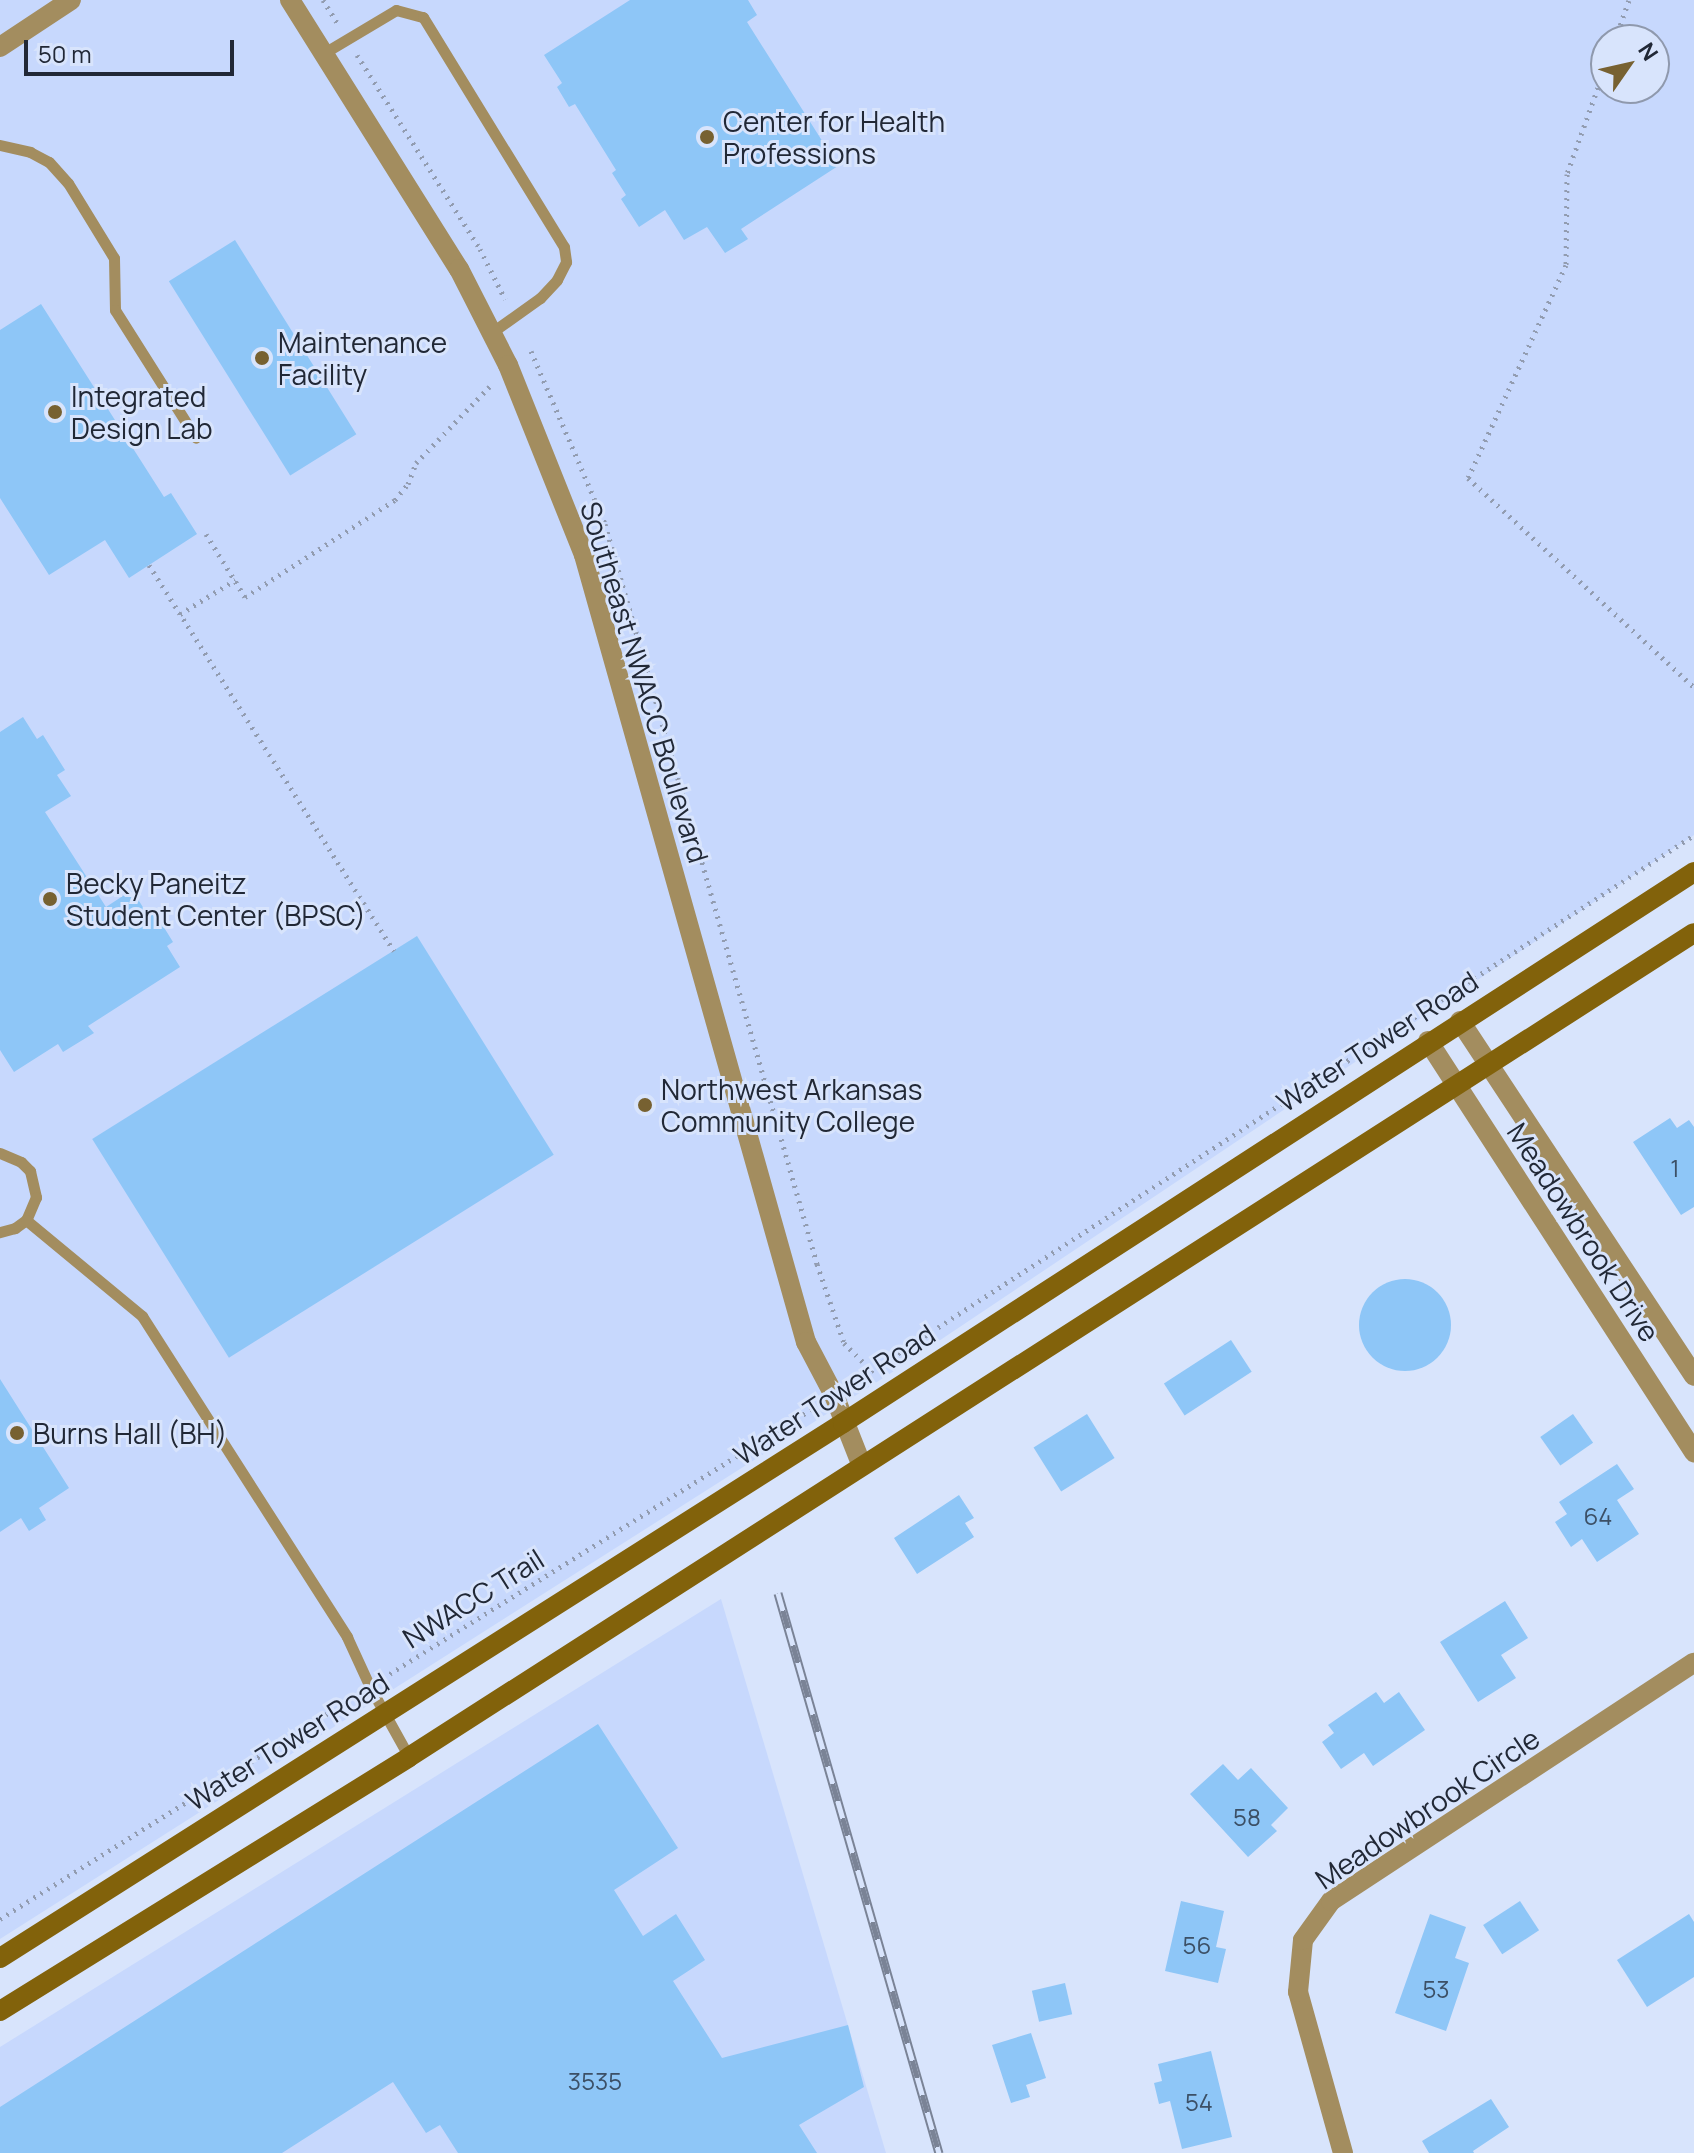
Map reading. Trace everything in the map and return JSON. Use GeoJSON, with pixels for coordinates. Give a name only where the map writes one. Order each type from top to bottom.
{"type":"FeatureCollection","features":[{"type":"Feature","properties":{"kind":"street","name":"Southeast NWACC Boulevard"},"geometry":{"type":"LineString","coordinates":[[290,0],[459,269],[508,365],[584,555],[806,1342],[834,1395],[862,1466]]}},
{"type":"Feature","properties":{"kind":"street"},"geometry":{"type":"LineString","coordinates":[[0,47],[63,2]]}},
{"type":"Feature","properties":{"kind":"street","name":"Water Tower Road"},"geometry":{"type":"LineString","coordinates":[[0,1958],[843,1423],[1428,1041],[1694,872]]}},
{"type":"Feature","properties":{"kind":"street"},"geometry":{"type":"LineString","coordinates":[[0,2011],[409,1757],[1694,933]]}},
{"type":"Feature","properties":{"kind":"street","name":"Meadowbrook Drive"},"geometry":{"type":"LineString","coordinates":[[1460,1021],[1694,1376]]}},
{"type":"Feature","properties":{"kind":"street","name":"Meadowbrook Drive"},"geometry":{"type":"LineString","coordinates":[[1428,1041],[1694,1452]]}},
{"type":"Feature","properties":{"kind":"street","name":"Meadowbrook Circle"},"geometry":{"type":"LineString","coordinates":[[1343,2153],[1298,1992],[1303,1940],[1331,1901],[1694,1663]]}},
{"type":"Feature","properties":{"kind":"lane"},"geometry":{"type":"LineString","coordinates":[[324,53],[396,10],[423,17],[564,247],[566,262],[557,280],[540,298],[491,333]]}},
{"type":"Feature","properties":{"kind":"lane"},"geometry":{"type":"LineString","coordinates":[[0,145],[30,152],[49,162],[68,183],[114,258],[115,310],[196,438]]}},
{"type":"Feature","properties":{"kind":"lane"},"geometry":{"type":"LineString","coordinates":[[0,1153],[21,1162],[36,1184],[33,1209],[26,1220],[15,1228],[0,1232]]}},
{"type":"Feature","properties":{"kind":"lane"},"geometry":{"type":"LineString","coordinates":[[26,1220],[142,1316],[347,1637],[370,1687],[409,1757]]}},
{"type":"Feature","properties":{"kind":"path"},"geometry":{"type":"LineString","coordinates":[[1621,24],[1629,0]]}},
{"type":"Feature","properties":{"kind":"path"},"geometry":{"type":"LineString","coordinates":[[1592,104],[1567,174],[1566,265],[1468,478],[1694,687]]}},
{"type":"Feature","properties":{"kind":"path"},"geometry":{"type":"LineString","coordinates":[[206,534],[245,597],[395,500],[408,484],[416,463],[493,382]]}},
{"type":"Feature","properties":{"kind":"path"},"geometry":{"type":"LineString","coordinates":[[149,565],[394,951]]}},
{"type":"Feature","properties":{"kind":"path"},"geometry":{"type":"LineString","coordinates":[[180,614],[235,580]]}},
{"type":"Feature","properties":{"kind":"path"},"geometry":{"type":"LineString","coordinates":[[860,1379],[1694,835]]}},
{"type":"Feature","properties":{"kind":"path","name":"NWACC Trail"},"geometry":{"type":"LineString","coordinates":[[0,1919],[806,1413]]}},
{"type":"Feature","properties":{"kind":"shaded area","name":"Northwest Arkansas Community College"},"geometry":{"type":"Polygon","coordinates":[[[0,0],[1694,0],[1694,835],[888,1375],[0,1939],[0,0]]]}},
{"type":"Feature","properties":{"kind":"shaded area"},"geometry":{"type":"Polygon","coordinates":[[[721,1599],[886,2153],[0,2153],[0,2047],[721,1599]]]}},
{"type":"Feature","properties":{"kind":"building","name":"Center for Health Professions"},"geometry":{"type":"Polygon","coordinates":[[[630,0],[748,0],[757,15],[747,22],[838,166],[741,229],[748,239],[725,253],[707,227],[684,240],[665,210],[639,227],[621,199],[626,195],[612,173],[616,170],[575,104],[569,107],[557,87],[562,83],[544,55],[630,0]]]}},
{"type":"Feature","properties":{"kind":"building","name":"Maintenance Facility"},"geometry":{"type":"Polygon","coordinates":[[[235,240],[356,434],[290,476],[169,281],[235,240]]]}},
{"type":"Feature","properties":{"kind":"building","name":"Integrated Design Lab"},"geometry":{"type":"Polygon","coordinates":[[[41,304],[164,497],[171,493],[197,534],[129,578],[105,540],[49,575],[0,498],[0,330],[41,304]]]}},
{"type":"Feature","properties":{"kind":"building","name":"Becky Paneitz Student Center (BPSC)"},"geometry":{"type":"Polygon","coordinates":[[[23,717],[37,739],[43,735],[65,770],[57,775],[71,796],[45,812],[106,907],[132,890],[146,912],[152,908],[173,942],[167,946],[180,967],[88,1026],[94,1033],[63,1052],[58,1044],[14,1072],[0,1050],[0,732],[23,717]]]}},
{"type":"Feature","properties":{"kind":"building"},"geometry":{"type":"Polygon","coordinates":[[[417,936],[554,1155],[229,1358],[92,1139],[417,936]]]}},
{"type":"Feature","properties":{"kind":"building"},"geometry":{"type":"Polygon","coordinates":[[[1670,1118],[1677,1128],[1689,1120],[1694,1127],[1694,1207],[1681,1215],[1633,1142],[1670,1118]]]}},
{"type":"Feature","properties":{"kind":"building"},"geometry":{"type":"Polygon","coordinates":[[[1405,1279],[1423,1282],[1438,1292],[1448,1307],[1451,1325],[1448,1343],[1438,1358],[1423,1368],[1405,1371],[1387,1368],[1372,1358],[1362,1343],[1359,1325],[1362,1307],[1372,1292],[1387,1282],[1405,1279]]]}},
{"type":"Feature","properties":{"kind":"building"},"geometry":{"type":"Polygon","coordinates":[[[1231,1340],[1252,1372],[1185,1415],[1164,1384],[1231,1340]]]}},
{"type":"Feature","properties":{"kind":"building","name":"Burns Hall (BH)"},"geometry":{"type":"Polygon","coordinates":[[[0,1379],[69,1488],[39,1508],[46,1520],[29,1531],[21,1518],[0,1532],[0,1379]]]}},
{"type":"Feature","properties":{"kind":"building"},"geometry":{"type":"Polygon","coordinates":[[[1087,1414],[1115,1458],[1061,1491],[1034,1447],[1087,1414]]]}},
{"type":"Feature","properties":{"kind":"building"},"geometry":{"type":"Polygon","coordinates":[[[1573,1414],[1593,1443],[1560,1466],[1540,1437],[1573,1414]]]}},
{"type":"Feature","properties":{"kind":"building"},"geometry":{"type":"Polygon","coordinates":[[[1617,1464],[1634,1489],[1617,1500],[1639,1534],[1597,1562],[1582,1539],[1571,1547],[1555,1522],[1567,1514],[1559,1502],[1617,1464]]]}},
{"type":"Feature","properties":{"kind":"building"},"geometry":{"type":"Polygon","coordinates":[[[959,1495],[974,1518],[965,1523],[974,1537],[917,1574],[894,1538],[959,1495]]]}},
{"type":"Feature","properties":{"kind":"building"},"geometry":{"type":"Polygon","coordinates":[[[1505,1601],[1528,1638],[1501,1655],[1516,1678],[1478,1702],[1440,1642],[1505,1601]]]}},
{"type":"Feature","properties":{"kind":"building"},"geometry":{"type":"Polygon","coordinates":[[[1376,1692],[1384,1703],[1399,1692],[1425,1730],[1373,1766],[1364,1753],[1341,1769],[1322,1742],[1334,1733],[1328,1725],[1376,1692]]]}},
{"type":"Feature","properties":{"kind":"building"},"geometry":{"type":"Polygon","coordinates":[[[598,1724],[678,1848],[614,1890],[643,1936],[676,1914],[705,1960],[673,1981],[722,2058],[848,2025],[864,2087],[799,2125],[817,2153],[458,2153],[440,2125],[426,2133],[393,2082],[282,2153],[0,2153],[0,2107],[598,1724]]]}},
{"type":"Feature","properties":{"kind":"building"},"geometry":{"type":"Polygon","coordinates":[[[1223,1764],[1238,1780],[1251,1768],[1288,1808],[1271,1825],[1277,1831],[1248,1857],[1190,1794],[1223,1764]]]}},
{"type":"Feature","properties":{"kind":"building"},"geometry":{"type":"Polygon","coordinates":[[[1181,1901],[1224,1911],[1216,1947],[1226,1949],[1218,1983],[1165,1971],[1181,1901]]]}},
{"type":"Feature","properties":{"kind":"building"},"geometry":{"type":"Polygon","coordinates":[[[1520,1901],[1539,1930],[1502,1954],[1483,1925],[1520,1901]]]}},
{"type":"Feature","properties":{"kind":"building"},"geometry":{"type":"Polygon","coordinates":[[[1430,1914],[1466,1927],[1455,1958],[1469,1963],[1446,2031],[1395,2013],[1430,1914]]]}},
{"type":"Feature","properties":{"kind":"building"},"geometry":{"type":"Polygon","coordinates":[[[1689,1914],[1694,1922],[1694,1977],[1647,2007],[1617,1960],[1689,1914]]]}},
{"type":"Feature","properties":{"kind":"building"},"geometry":{"type":"Polygon","coordinates":[[[1065,1983],[1072,2014],[1039,2022],[1032,1991],[1065,1983]]]}},
{"type":"Feature","properties":{"kind":"building"},"geometry":{"type":"Polygon","coordinates":[[[1031,2033],[1046,2078],[1026,2085],[1030,2097],[1011,2103],[992,2045],[1031,2033]]]}},
{"type":"Feature","properties":{"kind":"building"},"geometry":{"type":"Polygon","coordinates":[[[1211,2051],[1232,2137],[1182,2149],[1170,2101],[1159,2104],[1154,2083],[1162,2081],[1158,2064],[1211,2051]]]}},
{"type":"Feature","properties":{"kind":"building"},"geometry":{"type":"Polygon","coordinates":[[[1491,2099],[1509,2127],[1474,2153],[1429,2153],[1422,2141],[1491,2099]]]}},
{"type":"Feature","properties":{"kind":"railway"},"geometry":{"type":"LineString","coordinates":[[778,1593],[939,2153]]}},
{"type":"Feature","properties":{"kind":"place","name":"Center for Health Professions"},"geometry":{"type":"Point","coordinates":[707,137]}},
{"type":"Feature","properties":{"kind":"place","name":"Maintenance Facility"},"geometry":{"type":"Point","coordinates":[262,358]}},
{"type":"Feature","properties":{"kind":"place","name":"Integrated Design Lab"},"geometry":{"type":"Point","coordinates":[55,412]}},
{"type":"Feature","properties":{"kind":"place","name":"Becky Paneitz Student Center (BPSC)"},"geometry":{"type":"Point","coordinates":[50,899]}},
{"type":"Feature","properties":{"kind":"place","name":"Northwest Arkansas Community College"},"geometry":{"type":"Point","coordinates":[645,1105]}},
{"type":"Feature","properties":{"kind":"place","name":"Burns Hall (BH)"},"geometry":{"type":"Point","coordinates":[17,1433]}}]}
